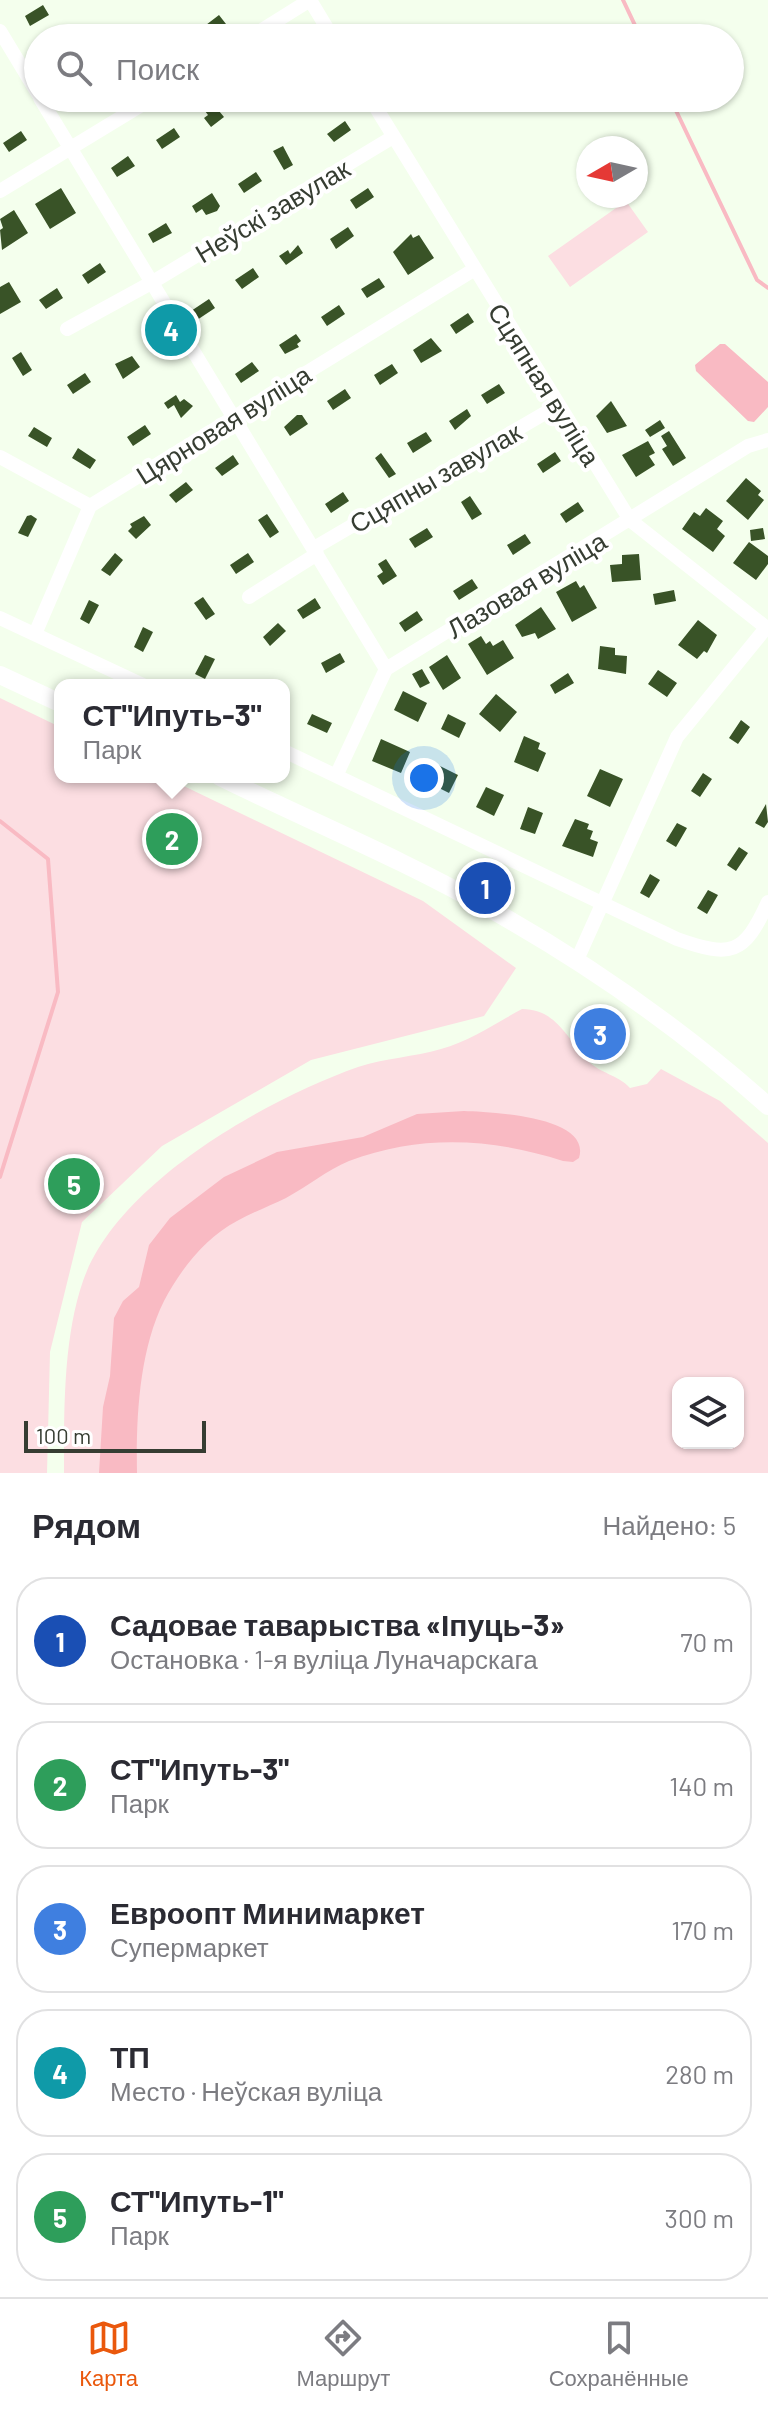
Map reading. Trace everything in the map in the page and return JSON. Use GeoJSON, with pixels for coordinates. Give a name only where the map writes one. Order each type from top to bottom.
{"type":"FeatureCollection","features":[{"type":"Feature","properties":{"kind":"street"},"geometry":{"type":"LineString","coordinates":[[271,24],[310,0],[325,24]]}},
{"type":"Feature","properties":{"kind":"street"},"geometry":{"type":"LineString","coordinates":[[0,31],[24,71]]}},
{"type":"Feature","properties":{"kind":"street"},"geometry":{"type":"LineString","coordinates":[[49,112],[386,669],[336,776]]}},
{"type":"Feature","properties":{"kind":"street"},"geometry":{"type":"LineString","coordinates":[[0,191],[130,112]]}},
{"type":"Feature","properties":{"kind":"street","name":"Сцяпная вуліца"},"geometry":{"type":"LineString","coordinates":[[378,112],[630,520],[767,629]]}},
{"type":"Feature","properties":{"kind":"street","name":"Неўскі завулак"},"geometry":{"type":"LineString","coordinates":[[67,329],[151,283],[393,137]]}},
{"type":"Feature","properties":{"kind":"street","name":"Цярновая вуліца"},"geometry":{"type":"LineString","coordinates":[[90,506],[475,269]]}},
{"type":"Feature","properties":{"kind":"street","name":"Сцяпны завулак"},"geometry":{"type":"LineString","coordinates":[[249,597],[316,551],[557,406]]}},
{"type":"Feature","properties":{"kind":"street","name":"Лазовая вуліца"},"geometry":{"type":"LineString","coordinates":[[386,669],[748,446],[768,440]]}},
{"type":"Feature","properties":{"kind":"street"},"geometry":{"type":"LineString","coordinates":[[0,457],[90,506],[35,634]]}},
{"type":"Feature","properties":{"kind":"street"},"geometry":{"type":"LineString","coordinates":[[0,618],[130,679]]}},
{"type":"Feature","properties":{"kind":"street"},"geometry":{"type":"LineString","coordinates":[[577,960],[677,737],[767,629]]}},
{"type":"Feature","properties":{"kind":"street"},"geometry":{"type":"LineString","coordinates":[[0,675],[54,700]]}},
{"type":"Feature","properties":{"kind":"street"},"geometry":{"type":"LineString","coordinates":[[290,754],[693,944],[721,951],[735,949],[753,934],[768,902]]}},
{"type":"Feature","properties":{"kind":"street"},"geometry":{"type":"LineString","coordinates":[[232,783],[479,902],[577,960],[678,1032],[768,1106]]}},
{"type":"Feature","properties":{"kind":"shaded area"},"geometry":{"type":"Polygon","coordinates":[[[616,208],[631,208],[648,232],[570,287],[548,256],[616,208]]]}},
{"type":"Feature","properties":{"kind":"shaded area"},"geometry":{"type":"Polygon","coordinates":[[[720,344],[725,344],[768,382],[768,407],[754,422],[748,421],[696,371],[695,365],[720,344]]]}},
{"type":"Feature","properties":{"kind":"shaded area"},"geometry":{"type":"Polygon","coordinates":[[[0,698],[54,724],[54,783],[177,783],[423,901],[516,968],[484,1016],[311,1060],[162,1146],[82,1222],[50,1352],[47,1473],[0,1473],[0,698]]]}},
{"type":"Feature","properties":{"kind":"shaded area"},"geometry":{"type":"Polygon","coordinates":[[[522,1009],[534,1010],[553,1020],[593,1065],[630,1088],[647,1084],[661,1069],[720,1101],[768,1143],[768,1473],[64,1473],[66,1376],[76,1303],[101,1245],[127,1211],[160,1179],[198,1150],[239,1123],[281,1101],[358,1067],[431,1052],[473,1037],[522,1009]]]}},
{"type":"Feature","properties":{"kind":"shaded area"},"geometry":{"type":"Polygon","coordinates":[[[464,1111],[516,1115],[555,1125],[570,1133],[579,1144],[579,1158],[573,1162],[563,1161],[510,1148],[456,1142],[403,1146],[349,1161],[226,1228],[204,1245],[186,1266],[170,1289],[156,1320],[141,1385],[137,1473],[99,1473],[114,1318],[123,1301],[139,1287],[149,1245],[170,1218],[224,1177],[277,1152],[363,1137],[417,1114],[464,1111]]]}},
{"type":"Feature","properties":{"kind":"building"},"geometry":{"type":"Polygon","coordinates":[[[43,5],[49,15],[33,24],[29,24],[25,16],[43,5]]]}},
{"type":"Feature","properties":{"kind":"building"},"geometry":{"type":"Polygon","coordinates":[[[219,15],[226,24],[207,24],[219,15]]]}},
{"type":"Feature","properties":{"kind":"building"},"geometry":{"type":"Polygon","coordinates":[[[206,112],[220,112],[224,117],[211,127],[204,118],[208,115],[206,112]]]}},
{"type":"Feature","properties":{"kind":"building"},"geometry":{"type":"Polygon","coordinates":[[[345,121],[351,130],[334,142],[327,134],[345,121]]]}},
{"type":"Feature","properties":{"kind":"building"},"geometry":{"type":"Polygon","coordinates":[[[174,128],[180,137],[162,149],[156,140],[174,128]]]}},
{"type":"Feature","properties":{"kind":"building"},"geometry":{"type":"Polygon","coordinates":[[[21,131],[27,140],[9,152],[3,143],[21,131]]]}},
{"type":"Feature","properties":{"kind":"building"},"geometry":{"type":"Polygon","coordinates":[[[283,146],[293,165],[284,170],[273,151],[283,146]]]}},
{"type":"Feature","properties":{"kind":"building"},"geometry":{"type":"Polygon","coordinates":[[[128,156],[135,166],[117,177],[111,168],[128,156]]]}},
{"type":"Feature","properties":{"kind":"building"},"geometry":{"type":"Polygon","coordinates":[[[256,172],[262,181],[244,193],[238,184],[256,172]]]}},
{"type":"Feature","properties":{"kind":"building"},"geometry":{"type":"Polygon","coordinates":[[[61,188],[76,213],[50,229],[35,204],[61,188]]]}},
{"type":"Feature","properties":{"kind":"building"},"geometry":{"type":"Polygon","coordinates":[[[368,188],[374,197],[356,209],[350,200],[368,188]]]}},
{"type":"Feature","properties":{"kind":"building"},"geometry":{"type":"Polygon","coordinates":[[[212,193],[220,206],[217,211],[206,215],[202,209],[196,213],[192,206],[212,193]]]}},
{"type":"Feature","properties":{"kind":"building"},"geometry":{"type":"Polygon","coordinates":[[[14,210],[28,233],[2,250],[0,230],[3,228],[0,219],[14,210]]]}},
{"type":"Feature","properties":{"kind":"building"},"geometry":{"type":"Polygon","coordinates":[[[166,223],[172,233],[153,243],[148,234],[166,223]]]}},
{"type":"Feature","properties":{"kind":"building"},"geometry":{"type":"Polygon","coordinates":[[[348,227],[354,236],[336,249],[330,239],[348,227]]]}},
{"type":"Feature","properties":{"kind":"building"},"geometry":{"type":"Polygon","coordinates":[[[411,234],[413,238],[419,235],[434,258],[408,275],[393,252],[411,234]]]}},
{"type":"Feature","properties":{"kind":"building"},"geometry":{"type":"Polygon","coordinates":[[[298,245],[303,253],[286,265],[279,256],[288,250],[290,254],[298,245]]]}},
{"type":"Feature","properties":{"kind":"building"},"geometry":{"type":"Polygon","coordinates":[[[100,263],[106,272],[88,284],[82,275],[100,263]]]}},
{"type":"Feature","properties":{"kind":"building"},"geometry":{"type":"Polygon","coordinates":[[[253,268],[259,277],[242,289],[235,280],[253,268]]]}},
{"type":"Feature","properties":{"kind":"building"},"geometry":{"type":"Polygon","coordinates":[[[379,278],[385,287],[367,298],[361,289],[379,278]]]}},
{"type":"Feature","properties":{"kind":"building"},"geometry":{"type":"Polygon","coordinates":[[[9,282],[21,302],[0,314],[0,287],[9,282]]]}},
{"type":"Feature","properties":{"kind":"building"},"geometry":{"type":"Polygon","coordinates":[[[57,288],[63,298],[46,309],[39,300],[57,288]]]}},
{"type":"Feature","properties":{"kind":"building"},"geometry":{"type":"Polygon","coordinates":[[[209,299],[215,308],[197,320],[191,311],[209,299]]]}},
{"type":"Feature","properties":{"kind":"building"},"geometry":{"type":"Polygon","coordinates":[[[339,305],[345,314],[327,326],[321,317],[339,305]]]}},
{"type":"Feature","properties":{"kind":"building"},"geometry":{"type":"Polygon","coordinates":[[[468,313],[474,322],[456,334],[450,325],[468,313]]]}},
{"type":"Feature","properties":{"kind":"building"},"geometry":{"type":"Polygon","coordinates":[[[296,334],[301,341],[297,344],[299,347],[285,354],[279,345],[296,334]]]}},
{"type":"Feature","properties":{"kind":"building"},"geometry":{"type":"Polygon","coordinates":[[[431,338],[442,351],[421,363],[413,350],[431,338]]]}},
{"type":"Feature","properties":{"kind":"building"},"geometry":{"type":"Polygon","coordinates":[[[21,352],[32,370],[23,376],[12,358],[21,352]]]}},
{"type":"Feature","properties":{"kind":"building"},"geometry":{"type":"Polygon","coordinates":[[[132,356],[140,367],[123,379],[115,364],[132,356]]]}},
{"type":"Feature","properties":{"kind":"building"},"geometry":{"type":"Polygon","coordinates":[[[252,362],[259,371],[241,383],[235,374],[252,362]]]}},
{"type":"Feature","properties":{"kind":"building"},"geometry":{"type":"Polygon","coordinates":[[[392,364],[398,373],[380,385],[374,375],[392,364]]]}},
{"type":"Feature","properties":{"kind":"building"},"geometry":{"type":"Polygon","coordinates":[[[85,373],[91,382],[73,394],[67,385],[85,373]]]}},
{"type":"Feature","properties":{"kind":"building"},"geometry":{"type":"Polygon","coordinates":[[[499,384],[505,393],[487,404],[481,395],[499,384]]]}},
{"type":"Feature","properties":{"kind":"building"},"geometry":{"type":"Polygon","coordinates":[[[345,389],[351,398],[333,410],[327,401],[345,389]]]}},
{"type":"Feature","properties":{"kind":"building"},"geometry":{"type":"Polygon","coordinates":[[[176,395],[180,402],[184,399],[193,406],[181,418],[174,405],[168,409],[164,403],[176,395]]]}},
{"type":"Feature","properties":{"kind":"building"},"geometry":{"type":"Polygon","coordinates":[[[611,401],[627,426],[607,433],[596,416],[611,401]]]}},
{"type":"Feature","properties":{"kind":"building"},"geometry":{"type":"Polygon","coordinates":[[[467,409],[471,416],[455,430],[449,421],[467,409]]]}},
{"type":"Feature","properties":{"kind":"building"},"geometry":{"type":"Polygon","coordinates":[[[297,415],[302,415],[308,424],[290,436],[284,427],[297,415]]]}},
{"type":"Feature","properties":{"kind":"building"},"geometry":{"type":"Polygon","coordinates":[[[660,420],[665,428],[650,437],[645,430],[660,420]]]}},
{"type":"Feature","properties":{"kind":"building"},"geometry":{"type":"Polygon","coordinates":[[[145,425],[151,434],[133,446],[127,437],[145,425]]]}},
{"type":"Feature","properties":{"kind":"building"},"geometry":{"type":"Polygon","coordinates":[[[34,427],[52,438],[47,447],[28,436],[34,427]]]}},
{"type":"Feature","properties":{"kind":"building"},"geometry":{"type":"Polygon","coordinates":[[[669,431],[686,458],[673,466],[662,449],[667,446],[661,436],[669,431]]]}},
{"type":"Feature","properties":{"kind":"building"},"geometry":{"type":"Polygon","coordinates":[[[426,432],[432,441],[413,453],[407,443],[426,432]]]}},
{"type":"Feature","properties":{"kind":"building"},"geometry":{"type":"Polygon","coordinates":[[[648,441],[655,453],[649,456],[655,465],[636,477],[622,455],[648,441]]]}},
{"type":"Feature","properties":{"kind":"building"},"geometry":{"type":"Polygon","coordinates":[[[78,448],[96,460],[90,469],[72,458],[78,448]]]}},
{"type":"Feature","properties":{"kind":"building"},"geometry":{"type":"Polygon","coordinates":[[[555,452],[561,461],[543,473],[537,464],[555,452]]]}},
{"type":"Feature","properties":{"kind":"building"},"geometry":{"type":"Polygon","coordinates":[[[381,453],[396,474],[389,478],[375,458],[381,453]]]}},
{"type":"Feature","properties":{"kind":"building"},"geometry":{"type":"Polygon","coordinates":[[[233,455],[239,464],[222,476],[215,468],[233,455]]]}},
{"type":"Feature","properties":{"kind":"building"},"geometry":{"type":"Polygon","coordinates":[[[746,478],[761,491],[758,495],[764,500],[748,520],[726,501],[746,478]]]}},
{"type":"Feature","properties":{"kind":"building"},"geometry":{"type":"Polygon","coordinates":[[[186,482],[193,490],[176,503],[169,495],[186,482]]]}},
{"type":"Feature","properties":{"kind":"building"},"geometry":{"type":"Polygon","coordinates":[[[343,492],[349,501],[331,513],[325,504],[343,492]]]}},
{"type":"Feature","properties":{"kind":"building"},"geometry":{"type":"Polygon","coordinates":[[[470,496],[482,514],[472,520],[461,502],[470,496]]]}},
{"type":"Feature","properties":{"kind":"building"},"geometry":{"type":"Polygon","coordinates":[[[578,502],[584,511],[566,523],[560,514],[578,502]]]}},
{"type":"Feature","properties":{"kind":"building"},"geometry":{"type":"Polygon","coordinates":[[[706,508],[723,521],[717,529],[725,536],[713,552],[682,529],[694,512],[700,516],[706,508]]]}},
{"type":"Feature","properties":{"kind":"building"},"geometry":{"type":"Polygon","coordinates":[[[267,514],[279,532],[270,538],[258,520],[267,514]]]}},
{"type":"Feature","properties":{"kind":"building"},"geometry":{"type":"Polygon","coordinates":[[[27,516],[37,519],[28,537],[18,533],[27,516]]]}},
{"type":"Feature","properties":{"kind":"building"},"geometry":{"type":"Polygon","coordinates":[[[144,516],[151,525],[136,539],[128,531],[132,527],[130,524],[144,516]]]}},
{"type":"Feature","properties":{"kind":"building"},"geometry":{"type":"Polygon","coordinates":[[[427,528],[433,537],[415,548],[409,539],[427,528]]]}},
{"type":"Feature","properties":{"kind":"building"},"geometry":{"type":"Polygon","coordinates":[[[763,528],[765,539],[751,541],[750,530],[763,528]]]}},
{"type":"Feature","properties":{"kind":"building"},"geometry":{"type":"Polygon","coordinates":[[[525,534],[531,543],[513,555],[507,545],[525,534]]]}},
{"type":"Feature","properties":{"kind":"building"},"geometry":{"type":"Polygon","coordinates":[[[749,542],[768,556],[768,564],[756,580],[733,563],[749,542]]]}},
{"type":"Feature","properties":{"kind":"building"},"geometry":{"type":"Polygon","coordinates":[[[115,553],[123,560],[110,576],[101,570],[115,553]]]}},
{"type":"Feature","properties":{"kind":"building"},"geometry":{"type":"Polygon","coordinates":[[[248,553],[254,562],[236,574],[230,565],[248,553]]]}},
{"type":"Feature","properties":{"kind":"building"},"geometry":{"type":"Polygon","coordinates":[[[639,554],[641,580],[612,582],[610,565],[622,564],[622,555],[639,554]]]}},
{"type":"Feature","properties":{"kind":"building"},"geometry":{"type":"Polygon","coordinates":[[[386,559],[397,576],[383,585],[377,576],[383,572],[378,564],[386,559]]]}},
{"type":"Feature","properties":{"kind":"building"},"geometry":{"type":"Polygon","coordinates":[[[472,579],[478,588],[459,600],[453,591],[472,579]]]}},
{"type":"Feature","properties":{"kind":"building"},"geometry":{"type":"Polygon","coordinates":[[[576,581],[580,588],[584,585],[597,608],[572,622],[556,592],[576,581]]]}},
{"type":"Feature","properties":{"kind":"building"},"geometry":{"type":"Polygon","coordinates":[[[674,590],[676,601],[655,605],[653,594],[674,590]]]}},
{"type":"Feature","properties":{"kind":"building"},"geometry":{"type":"Polygon","coordinates":[[[203,597],[215,614],[206,620],[194,603],[203,597]]]}},
{"type":"Feature","properties":{"kind":"building"},"geometry":{"type":"Polygon","coordinates":[[[315,598],[321,608],[303,619],[297,610],[315,598]]]}},
{"type":"Feature","properties":{"kind":"building"},"geometry":{"type":"Polygon","coordinates":[[[89,600],[99,605],[89,624],[80,619],[89,600]]]}},
{"type":"Feature","properties":{"kind":"building"},"geometry":{"type":"Polygon","coordinates":[[[541,607],[556,629],[538,639],[535,633],[522,637],[515,625],[541,607]]]}},
{"type":"Feature","properties":{"kind":"building"},"geometry":{"type":"Polygon","coordinates":[[[417,611],[423,620],[405,632],[399,623],[417,611]]]}},
{"type":"Feature","properties":{"kind":"building"},"geometry":{"type":"Polygon","coordinates":[[[698,620],[717,635],[707,653],[704,651],[697,659],[678,645],[698,620]]]}},
{"type":"Feature","properties":{"kind":"building"},"geometry":{"type":"Polygon","coordinates":[[[278,623],[286,631],[270,646],[263,637],[278,623]]]}},
{"type":"Feature","properties":{"kind":"building"},"geometry":{"type":"Polygon","coordinates":[[[143,627],[153,632],[143,652],[134,647],[143,627]]]}},
{"type":"Feature","properties":{"kind":"building"},"geometry":{"type":"Polygon","coordinates":[[[481,636],[486,644],[490,641],[493,646],[503,640],[514,658],[487,675],[468,644],[481,636]]]}},
{"type":"Feature","properties":{"kind":"building"},"geometry":{"type":"Polygon","coordinates":[[[600,646],[615,648],[615,655],[627,656],[626,674],[598,669],[600,646]]]}},
{"type":"Feature","properties":{"kind":"building"},"geometry":{"type":"Polygon","coordinates":[[[340,653],[345,662],[326,673],[321,663],[340,653]]]}},
{"type":"Feature","properties":{"kind":"building"},"geometry":{"type":"Polygon","coordinates":[[[205,655],[215,659],[205,679],[195,674],[205,655]]]}},
{"type":"Feature","properties":{"kind":"building"},"geometry":{"type":"Polygon","coordinates":[[[447,655],[461,678],[443,690],[429,667],[447,655]]]}},
{"type":"Feature","properties":{"kind":"building"},"geometry":{"type":"Polygon","coordinates":[[[422,669],[430,683],[420,688],[412,674],[422,669]]]}},
{"type":"Feature","properties":{"kind":"building"},"geometry":{"type":"Polygon","coordinates":[[[658,670],[677,683],[667,697],[648,684],[658,670]]]}},
{"type":"Feature","properties":{"kind":"building"},"geometry":{"type":"Polygon","coordinates":[[[568,673],[574,683],[555,694],[550,685],[568,673]]]}},
{"type":"Feature","properties":{"kind":"building"},"geometry":{"type":"Polygon","coordinates":[[[403,691],[427,703],[418,722],[394,710],[403,691]]]}},
{"type":"Feature","properties":{"kind":"building"},"geometry":{"type":"Polygon","coordinates":[[[496,694],[517,712],[500,732],[479,714],[496,694]]]}},
{"type":"Feature","properties":{"kind":"building"},"geometry":{"type":"Polygon","coordinates":[[[312,714],[332,723],[327,733],[307,724],[312,714]]]}},
{"type":"Feature","properties":{"kind":"building"},"geometry":{"type":"Polygon","coordinates":[[[448,714],[466,723],[459,738],[441,729],[448,714]]]}},
{"type":"Feature","properties":{"kind":"building"},"geometry":{"type":"Polygon","coordinates":[[[741,720],[750,727],[738,744],[729,738],[741,720]]]}},
{"type":"Feature","properties":{"kind":"building"},"geometry":{"type":"Polygon","coordinates":[[[524,736],[540,743],[538,749],[546,753],[538,772],[514,762],[524,736]]]}},
{"type":"Feature","properties":{"kind":"building"},"geometry":{"type":"Polygon","coordinates":[[[381,739],[410,752],[401,773],[372,761],[381,739]]]}},
{"type":"Feature","properties":{"kind":"building"},"geometry":{"type":"Polygon","coordinates":[[[434,763],[458,775],[449,793],[425,781],[434,763]]]}},
{"type":"Feature","properties":{"kind":"building"},"geometry":{"type":"Polygon","coordinates":[[[600,769],[623,779],[610,807],[587,796],[600,769]]]}},
{"type":"Feature","properties":{"kind":"building"},"geometry":{"type":"Polygon","coordinates":[[[703,773],[712,779],[700,797],[691,791],[703,773]]]}},
{"type":"Feature","properties":{"kind":"building"},"geometry":{"type":"Polygon","coordinates":[[[486,787],[504,795],[494,816],[476,807],[486,787]]]}},
{"type":"Feature","properties":{"kind":"building"},"geometry":{"type":"Polygon","coordinates":[[[766,804],[768,822],[764,828],[755,823],[766,804]]]}},
{"type":"Feature","properties":{"kind":"building"},"geometry":{"type":"Polygon","coordinates":[[[528,807],[543,813],[535,834],[520,829],[528,807]]]}},
{"type":"Feature","properties":{"kind":"building"},"geometry":{"type":"Polygon","coordinates":[[[575,819],[589,824],[587,829],[593,831],[590,839],[598,842],[593,857],[562,846],[575,819]]]}},
{"type":"Feature","properties":{"kind":"building"},"geometry":{"type":"Polygon","coordinates":[[[677,823],[687,828],[676,847],[666,841],[677,823]]]}},
{"type":"Feature","properties":{"kind":"building"},"geometry":{"type":"Polygon","coordinates":[[[739,847],[748,853],[736,871],[727,865],[739,847]]]}},
{"type":"Feature","properties":{"kind":"building"},"geometry":{"type":"Polygon","coordinates":[[[650,874],[660,880],[649,898],[640,893],[650,874]]]}},
{"type":"Feature","properties":{"kind":"building"},"geometry":{"type":"Polygon","coordinates":[[[708,890],[718,895],[707,914],[697,908],[708,890]]]}},
{"type":"Feature","properties":{"kind":"building"},"geometry":{"type":"Polygon","coordinates":[[[591,1013],[623,1038],[615,1049],[609,1044],[604,1050],[578,1031],[591,1013]]]}},
{"type":"Feature","properties":{"kind":"waterway"},"geometry":{"type":"LineString","coordinates":[[623,0],[634,24]]}},
{"type":"Feature","properties":{"kind":"waterway"},"geometry":{"type":"LineString","coordinates":[[677,112],[757,280],[768,288]]}},
{"type":"Feature","properties":{"kind":"waterway"},"geometry":{"type":"LineString","coordinates":[[0,821],[48,859],[58,992],[0,1177]]}},
{"type":"Feature","properties":{"kind":"place","name":"ТП"},"geometry":{"type":"Point","coordinates":[171,330]}},
{"type":"Feature","properties":{"kind":"place","name":"СТ\"Ипуть-3\""},"geometry":{"type":"Point","coordinates":[172,839]}},
{"type":"Feature","properties":{"kind":"place","name":"Садовае таварыства «Іпуць-3»"},"geometry":{"type":"Point","coordinates":[485,888]}},
{"type":"Feature","properties":{"kind":"place","name":"Евроопт Минимаркет"},"geometry":{"type":"Point","coordinates":[600,1034]}},
{"type":"Feature","properties":{"kind":"place","name":"СТ\"Ипуть-1\""},"geometry":{"type":"Point","coordinates":[74,1184]}}]}
